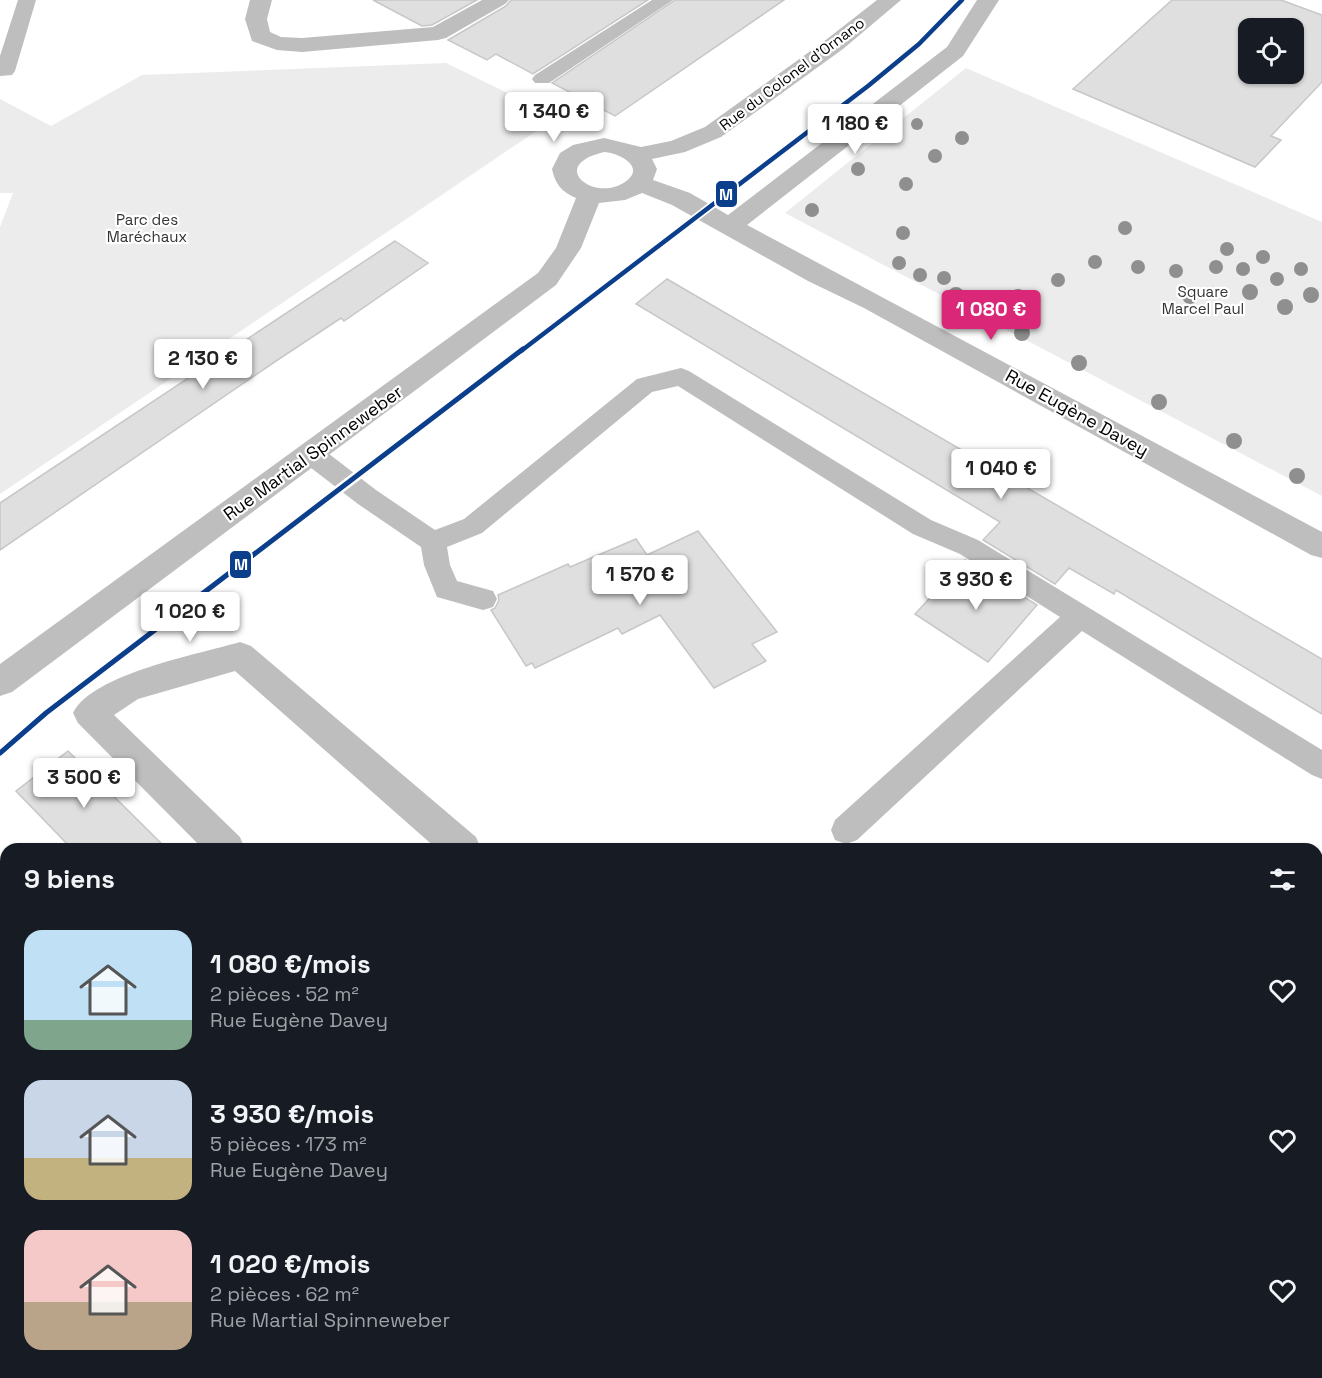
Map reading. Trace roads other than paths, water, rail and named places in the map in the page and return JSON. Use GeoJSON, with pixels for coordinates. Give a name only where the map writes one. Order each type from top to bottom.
{"type":"FeatureCollection","features":[{"type":"Feature","properties":{"kind":"street"},"geometry":{"type":"LineString","coordinates":[[261,0],[256,19],[260,36],[277,43],[302,45],[438,33],[498,0]]}},
{"type":"Feature","properties":{"kind":"street"},"geometry":{"type":"LineString","coordinates":[[852,0],[883,5]]}},
{"type":"Feature","properties":{"kind":"street"},"geometry":{"type":"LineString","coordinates":[[730,226],[954,51],[988,0]]}},
{"type":"Feature","properties":{"kind":"street","name":"Rue du Colonel d'Ornano"},"geometry":{"type":"LineString","coordinates":[[638,155],[676,147],[713,132],[835,44],[883,5]]}},
{"type":"Feature","properties":{"kind":"street"},"geometry":{"type":"LineString","coordinates":[[604,145],[617,146],[638,155],[645,169],[639,184],[617,195],[590,195],[570,186],[564,178],[565,163],[580,150],[604,145]]}},
{"type":"Feature","properties":{"kind":"street","name":"Rue Eugène Davey"},"geometry":{"type":"LineString","coordinates":[[639,184],[681,199],[817,275],[873,302],[1322,546]]}},
{"type":"Feature","properties":{"kind":"street","name":"Rue Martial Spinneweber"},"geometry":{"type":"LineString","coordinates":[[0,682],[548,279],[563,263],[590,195]]}},
{"type":"Feature","properties":{"kind":"street"},"geometry":{"type":"LineString","coordinates":[[221,843],[90,713],[128,688],[240,656],[456,843]]}},
{"type":"Feature","properties":{"kind":"lane"},"geometry":{"type":"LineString","coordinates":[[5,71],[27,0]]}},
{"type":"Feature","properties":{"kind":"lane"},"geometry":{"type":"LineString","coordinates":[[542,80],[664,0]]}},
{"type":"Feature","properties":{"kind":"lane"},"geometry":{"type":"LineString","coordinates":[[433,542],[473,526],[645,385],[681,377],[921,527],[969,547],[1322,766]]}},
{"type":"Feature","properties":{"kind":"lane"},"geometry":{"type":"LineString","coordinates":[[311,454],[433,542],[437,565],[447,589],[483,599]]}},
{"type":"Feature","properties":{"kind":"lane"},"geometry":{"type":"LineString","coordinates":[[846,830],[1080,616]]}},
{"type":"Feature","properties":{"kind":"park label","name":"Parc des Maréchaux"},"geometry":{"type":"Point","coordinates":[147,228]}},
{"type":"Feature","properties":{"kind":"park label","name":"Square Marcel Paul"},"geometry":{"type":"Point","coordinates":[1203,300]}}]}
